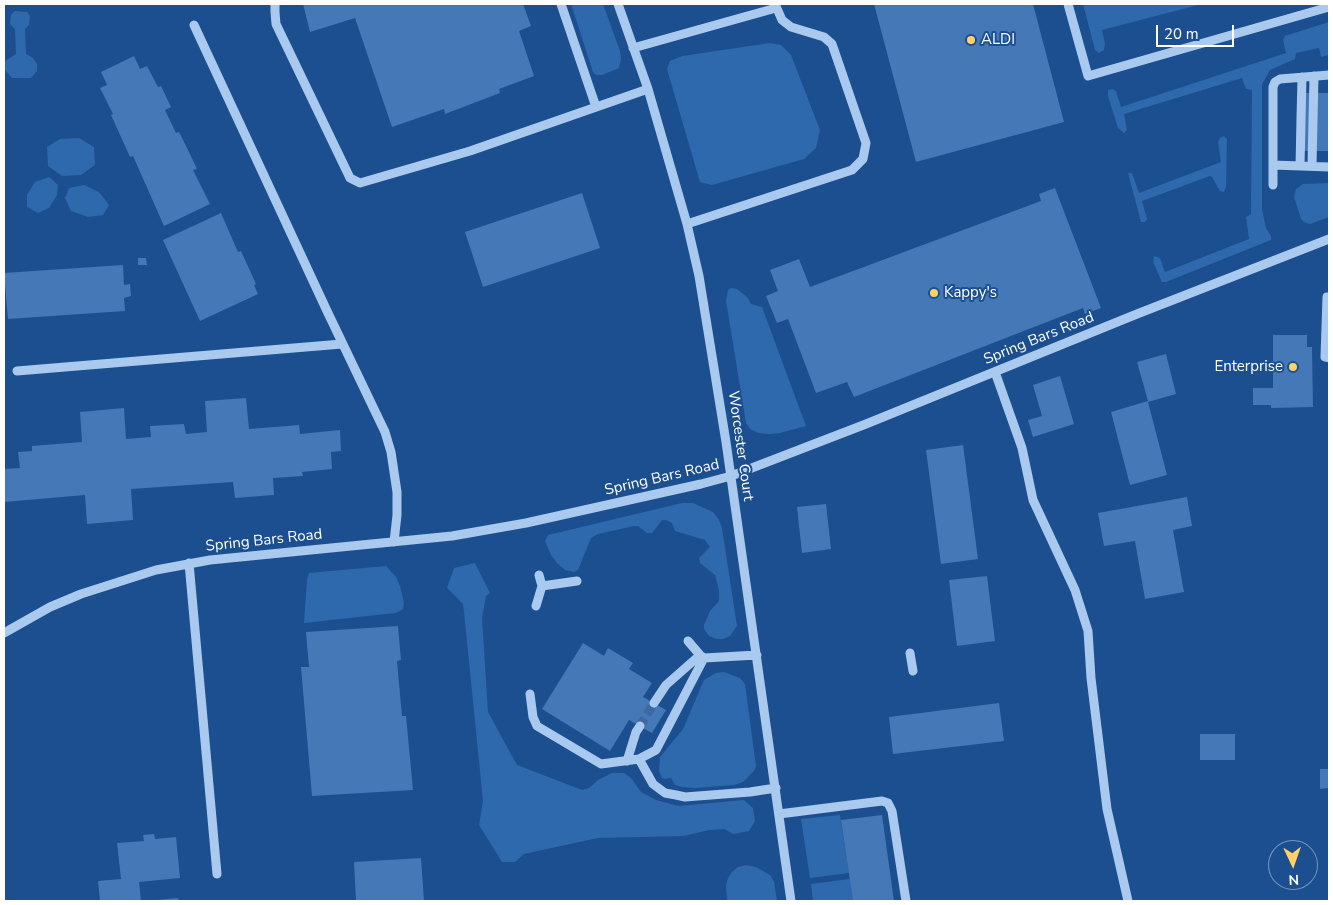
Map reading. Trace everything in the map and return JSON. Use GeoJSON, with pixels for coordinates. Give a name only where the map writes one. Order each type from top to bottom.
{"type":"FeatureCollection","features":[{"type":"Feature","properties":{"kind":"street"},"geometry":{"type":"LineString","coordinates":[[275,4],[276,24],[350,178],[355,181],[366,182],[470,151],[648,89]]}},
{"type":"Feature","properties":{"kind":"street"},"geometry":{"type":"LineString","coordinates":[[561,4],[596,107]]}},
{"type":"Feature","properties":{"kind":"street","name":"Worcester Court"},"geometry":{"type":"LineString","coordinates":[[618,4],[648,89],[687,224],[699,276],[716,374],[791,901]]}},
{"type":"Feature","properties":{"kind":"street"},"geometry":{"type":"LineString","coordinates":[[1068,4],[1088,76],[1329,7]]}},
{"type":"Feature","properties":{"kind":"street"},"geometry":{"type":"LineString","coordinates":[[633,48],[776,6],[782,20],[791,27],[824,37],[832,44],[866,143],[862,159],[852,170],[687,224]]}},
{"type":"Feature","properties":{"kind":"street"},"geometry":{"type":"LineString","coordinates":[[194,25],[342,344],[385,432],[391,452],[397,492],[394,542]]}},
{"type":"Feature","properties":{"kind":"street"},"geometry":{"type":"LineString","coordinates":[[1273,185],[1273,87],[1275,82],[1280,79],[1329,75]]}},
{"type":"Feature","properties":{"kind":"street"},"geometry":{"type":"LineString","coordinates":[[1312,166],[1314,76]]}},
{"type":"Feature","properties":{"kind":"street"},"geometry":{"type":"LineString","coordinates":[[1300,166],[1302,77]]}},
{"type":"Feature","properties":{"kind":"street"},"geometry":{"type":"LineString","coordinates":[[1273,165],[1329,167]]}},
{"type":"Feature","properties":{"kind":"street","name":"Spring Bars Road"},"geometry":{"type":"LineString","coordinates":[[4,633],[50,608],[81,594],[156,570],[189,563],[289,551],[452,536],[526,523],[730,476],[1329,239]]}},
{"type":"Feature","properties":{"kind":"street"},"geometry":{"type":"LineString","coordinates":[[1329,297],[1327,297],[1325,357],[1329,358]]}},
{"type":"Feature","properties":{"kind":"street"},"geometry":{"type":"LineString","coordinates":[[17,370],[342,344]]}},
{"type":"Feature","properties":{"kind":"street"},"geometry":{"type":"LineString","coordinates":[[995,372],[1022,448],[1033,500],[1075,590],[1088,631],[1091,678],[1106,809],[1128,901]]}},
{"type":"Feature","properties":{"kind":"street"},"geometry":{"type":"LineString","coordinates":[[189,563],[217,874]]}},
{"type":"Feature","properties":{"kind":"street"},"geometry":{"type":"LineString","coordinates":[[536,606],[542,586],[539,575]]}},
{"type":"Feature","properties":{"kind":"street"},"geometry":{"type":"LineString","coordinates":[[542,586],[577,581]]}},
{"type":"Feature","properties":{"kind":"street"},"geometry":{"type":"LineString","coordinates":[[688,641],[702,657]]}},
{"type":"Feature","properties":{"kind":"street"},"geometry":{"type":"LineString","coordinates":[[910,653],[913,671]]}},
{"type":"Feature","properties":{"kind":"street"},"geometry":{"type":"LineString","coordinates":[[654,703],[666,685],[702,657],[757,655]]}},
{"type":"Feature","properties":{"kind":"street"},"geometry":{"type":"LineString","coordinates":[[530,694],[533,717],[537,726],[600,764],[639,759],[656,750],[702,657]]}},
{"type":"Feature","properties":{"kind":"street"},"geometry":{"type":"LineString","coordinates":[[627,760],[636,732],[640,726]]}},
{"type":"Feature","properties":{"kind":"street"},"geometry":{"type":"LineString","coordinates":[[639,759],[652,784],[665,793],[685,797],[741,793],[776,788]]}},
{"type":"Feature","properties":{"kind":"street"},"geometry":{"type":"LineString","coordinates":[[780,814],[882,801],[888,803],[892,811],[906,901]]}},
{"type":"Feature","properties":{"kind":"shaded area"},"geometry":{"type":"Polygon","coordinates":[[[571,4],[603,4],[620,51],[619,68],[602,75],[596,75],[593,72],[571,4]]]}},
{"type":"Feature","properties":{"kind":"shaded area"},"geometry":{"type":"Polygon","coordinates":[[[1083,4],[1202,4],[1102,30],[1105,44],[1104,50],[1099,53],[1095,50],[1083,4]]]}},
{"type":"Feature","properties":{"kind":"shaded area"},"geometry":{"type":"Polygon","coordinates":[[[15,11],[27,12],[30,16],[29,25],[25,29],[26,54],[33,58],[37,64],[37,71],[31,78],[12,78],[5,70],[5,61],[16,54],[15,29],[10,24],[11,15],[15,11]]]}},
{"type":"Feature","properties":{"kind":"shaded area"},"geometry":{"type":"Polygon","coordinates":[[[1329,22],[1329,55],[1321,57],[1319,48],[1296,53],[1295,59],[1270,70],[1262,84],[1262,209],[1271,240],[1162,282],[1153,262],[1154,256],[1160,258],[1165,272],[1249,239],[1246,217],[1251,214],[1252,90],[1246,89],[1242,78],[1124,114],[1127,130],[1124,133],[1118,128],[1108,96],[1108,90],[1116,91],[1121,107],[1286,53],[1283,40],[1285,36],[1329,22]]]}},
{"type":"Feature","properties":{"kind":"shaded area"},"geometry":{"type":"Polygon","coordinates":[[[770,43],[781,45],[791,55],[820,130],[816,148],[804,159],[712,185],[700,182],[667,69],[670,61],[682,56],[770,43]]]}},
{"type":"Feature","properties":{"kind":"shaded area"},"geometry":{"type":"Polygon","coordinates":[[[1224,136],[1227,139],[1226,187],[1224,192],[1220,191],[1210,176],[1142,201],[1147,219],[1145,222],[1141,222],[1128,173],[1132,173],[1139,193],[1221,162],[1218,142],[1224,136]]]}},
{"type":"Feature","properties":{"kind":"shaded area"},"geometry":{"type":"Polygon","coordinates":[[[79,138],[94,147],[95,165],[81,175],[62,176],[48,166],[47,147],[60,139],[79,138]]]}},
{"type":"Feature","properties":{"kind":"shaded area"},"geometry":{"type":"Polygon","coordinates":[[[49,177],[58,185],[57,195],[49,208],[38,213],[27,207],[27,195],[35,182],[49,177]]]}},
{"type":"Feature","properties":{"kind":"shaded area"},"geometry":{"type":"Polygon","coordinates":[[[1329,183],[1329,217],[1310,224],[1304,222],[1301,219],[1294,197],[1296,189],[1303,184],[1329,183]]]}},
{"type":"Feature","properties":{"kind":"shaded area"},"geometry":{"type":"Polygon","coordinates":[[[84,185],[99,192],[109,205],[103,215],[88,217],[71,211],[65,198],[69,188],[84,185]]]}},
{"type":"Feature","properties":{"kind":"shaded area"},"geometry":{"type":"Polygon","coordinates":[[[731,288],[737,289],[748,298],[751,304],[762,307],[806,426],[769,434],[758,433],[750,429],[746,423],[726,301],[728,290],[731,288]]]}},
{"type":"Feature","properties":{"kind":"shaded area"},"geometry":{"type":"Polygon","coordinates":[[[682,503],[693,503],[713,512],[722,528],[737,626],[730,636],[723,639],[709,636],[704,629],[710,611],[719,601],[719,590],[715,575],[700,563],[699,558],[710,547],[705,540],[675,531],[672,523],[666,520],[662,520],[652,533],[647,533],[638,526],[634,526],[598,534],[591,538],[578,570],[574,572],[565,570],[557,563],[545,541],[548,535],[682,503]]]}},
{"type":"Feature","properties":{"kind":"shaded area"},"geometry":{"type":"Polygon","coordinates":[[[475,563],[490,593],[486,596],[482,618],[488,712],[517,765],[582,790],[589,788],[598,780],[612,773],[624,773],[631,778],[641,792],[656,800],[679,806],[744,800],[753,808],[755,821],[749,831],[733,834],[724,829],[709,830],[684,836],[598,838],[524,854],[515,862],[502,862],[479,825],[483,801],[463,604],[447,588],[454,568],[475,563]]]}},
{"type":"Feature","properties":{"kind":"shaded area"},"geometry":{"type":"Polygon","coordinates":[[[386,566],[396,577],[400,586],[404,603],[403,609],[395,613],[304,623],[309,573],[386,566]]]}},
{"type":"Feature","properties":{"kind":"shaded area"},"geometry":{"type":"Polygon","coordinates":[[[724,672],[740,678],[745,684],[756,766],[754,771],[743,782],[734,785],[695,788],[675,785],[671,778],[662,778],[659,771],[660,757],[683,729],[704,680],[716,673],[724,672]]]}},
{"type":"Feature","properties":{"kind":"shaded area"},"geometry":{"type":"Polygon","coordinates":[[[840,815],[849,873],[810,878],[801,819],[840,815]]]}},
{"type":"Feature","properties":{"kind":"shaded area"},"geometry":{"type":"Polygon","coordinates":[[[746,865],[756,867],[770,875],[774,882],[777,901],[727,901],[726,886],[728,878],[738,867],[746,865]]]}},
{"type":"Feature","properties":{"kind":"shaded area"},"geometry":{"type":"Polygon","coordinates":[[[850,879],[853,901],[813,901],[811,884],[850,879]]]}},
{"type":"Feature","properties":{"kind":"building"},"geometry":{"type":"Polygon","coordinates":[[[303,4],[523,4],[531,26],[519,31],[534,76],[499,89],[500,93],[445,114],[444,109],[392,127],[355,18],[310,32],[303,4]]]}},
{"type":"Feature","properties":{"kind":"building"},"geometry":{"type":"Polygon","coordinates":[[[874,4],[1033,4],[1064,122],[916,162],[874,4]]]}},
{"type":"Feature","properties":{"kind":"building"},"geometry":{"type":"Polygon","coordinates":[[[134,56],[140,69],[147,66],[158,87],[161,86],[171,107],[165,110],[176,133],[179,132],[188,150],[197,169],[193,170],[210,204],[164,226],[133,156],[130,157],[111,115],[113,114],[100,88],[107,85],[101,72],[134,56]]]}},
{"type":"Feature","properties":{"kind":"building"},"geometry":{"type":"Polygon","coordinates":[[[1297,93],[1329,93],[1329,151],[1296,151],[1297,93]]]}},
{"type":"Feature","properties":{"kind":"building","name":"Kappy's"},"geometry":{"type":"Polygon","coordinates":[[[1055,188],[1101,308],[1085,314],[1083,308],[854,397],[847,382],[816,393],[788,319],[777,323],[766,296],[778,291],[770,270],[799,259],[810,287],[1041,201],[1039,194],[1055,188]]]}},
{"type":"Feature","properties":{"kind":"building"},"geometry":{"type":"Polygon","coordinates":[[[582,193],[600,248],[483,287],[465,232],[582,193]]]}},
{"type":"Feature","properties":{"kind":"building"},"geometry":{"type":"Polygon","coordinates":[[[221,213],[238,252],[241,251],[256,284],[254,285],[258,294],[200,321],[163,240],[221,213]]]}},
{"type":"Feature","properties":{"kind":"building"},"geometry":{"type":"Polygon","coordinates":[[[138,258],[146,258],[147,265],[138,265],[138,258]]]}},
{"type":"Feature","properties":{"kind":"building"},"geometry":{"type":"Polygon","coordinates":[[[123,265],[124,285],[130,284],[131,296],[124,298],[125,311],[8,319],[4,273],[123,265]]]}},
{"type":"Feature","properties":{"kind":"building","name":"Enterprise"},"geometry":{"type":"Polygon","coordinates":[[[1273,335],[1307,335],[1307,347],[1312,347],[1313,407],[1271,408],[1271,405],[1253,405],[1253,388],[1273,388],[1273,335]]]}},
{"type":"Feature","properties":{"kind":"building"},"geometry":{"type":"Polygon","coordinates":[[[1166,354],[1176,394],[1148,402],[1167,475],[1130,485],[1111,412],[1148,401],[1137,362],[1166,354]]]}},
{"type":"Feature","properties":{"kind":"building"},"geometry":{"type":"Polygon","coordinates":[[[1060,376],[1074,424],[1033,437],[1028,420],[1042,416],[1033,385],[1060,376]]]}},
{"type":"Feature","properties":{"kind":"building"},"geometry":{"type":"Polygon","coordinates":[[[246,398],[249,429],[299,425],[300,434],[340,430],[341,451],[331,452],[332,469],[302,472],[303,476],[273,478],[274,495],[235,498],[233,482],[131,489],[133,520],[87,524],[85,495],[4,502],[4,469],[20,468],[18,452],[32,451],[32,446],[82,442],[80,412],[124,408],[126,439],[151,437],[150,426],[184,424],[186,434],[207,432],[205,401],[246,398]]]}},
{"type":"Feature","properties":{"kind":"building"},"geometry":{"type":"Polygon","coordinates":[[[963,445],[978,559],[941,564],[926,450],[963,445]]]}},
{"type":"Feature","properties":{"kind":"building"},"geometry":{"type":"Polygon","coordinates":[[[1187,497],[1192,526],[1173,530],[1184,592],[1145,599],[1135,541],[1104,546],[1098,513],[1187,497]]]}},
{"type":"Feature","properties":{"kind":"building"},"geometry":{"type":"Polygon","coordinates":[[[826,504],[831,549],[802,553],[797,507],[826,504]]]}},
{"type":"Feature","properties":{"kind":"building"},"geometry":{"type":"Polygon","coordinates":[[[987,576],[995,641],[957,646],[949,580],[987,576]]]}},
{"type":"Feature","properties":{"kind":"building"},"geometry":{"type":"Polygon","coordinates":[[[398,626],[401,660],[397,661],[402,716],[406,716],[413,790],[312,796],[301,667],[309,667],[306,632],[398,626]]]}},
{"type":"Feature","properties":{"kind":"building"},"geometry":{"type":"Polygon","coordinates":[[[583,643],[604,656],[608,648],[633,663],[629,669],[652,683],[643,697],[666,710],[652,733],[629,720],[610,751],[542,709],[583,643]]]}},
{"type":"Feature","properties":{"kind":"building"},"geometry":{"type":"Polygon","coordinates":[[[999,703],[1004,741],[893,754],[889,717],[999,703]]]}},
{"type":"Feature","properties":{"kind":"building"},"geometry":{"type":"Polygon","coordinates":[[[1200,734],[1235,734],[1235,760],[1200,760],[1200,734]]]}},
{"type":"Feature","properties":{"kind":"building"},"geometry":{"type":"Polygon","coordinates":[[[1320,769],[1329,769],[1329,788],[1320,789],[1320,769]]]}},
{"type":"Feature","properties":{"kind":"building"},"geometry":{"type":"Polygon","coordinates":[[[882,815],[894,901],[853,901],[841,820],[882,815]]]}},
{"type":"Feature","properties":{"kind":"building"},"geometry":{"type":"Polygon","coordinates":[[[154,834],[155,839],[176,837],[180,878],[139,882],[141,901],[100,901],[98,881],[121,879],[117,843],[144,841],[143,835],[154,834]]]}},
{"type":"Feature","properties":{"kind":"building"},"geometry":{"type":"Polygon","coordinates":[[[421,858],[424,901],[356,901],[354,862],[421,858]]]}},
{"type":"Feature","properties":{"kind":"building"},"geometry":{"type":"Polygon","coordinates":[[[178,898],[179,901],[156,901],[156,900],[178,898]]]}},
{"type":"Feature","properties":{"kind":"tunnel"},"geometry":{"type":"LineString","coordinates":[[640,726],[654,703]]}},
{"type":"Feature","properties":{"kind":"place","name":"ALDI"},"geometry":{"type":"Point","coordinates":[971,40]}},
{"type":"Feature","properties":{"kind":"place","name":"Kappy's"},"geometry":{"type":"Point","coordinates":[934,293]}},
{"type":"Feature","properties":{"kind":"place","name":"Enterprise"},"geometry":{"type":"Point","coordinates":[1293,367]}}]}
